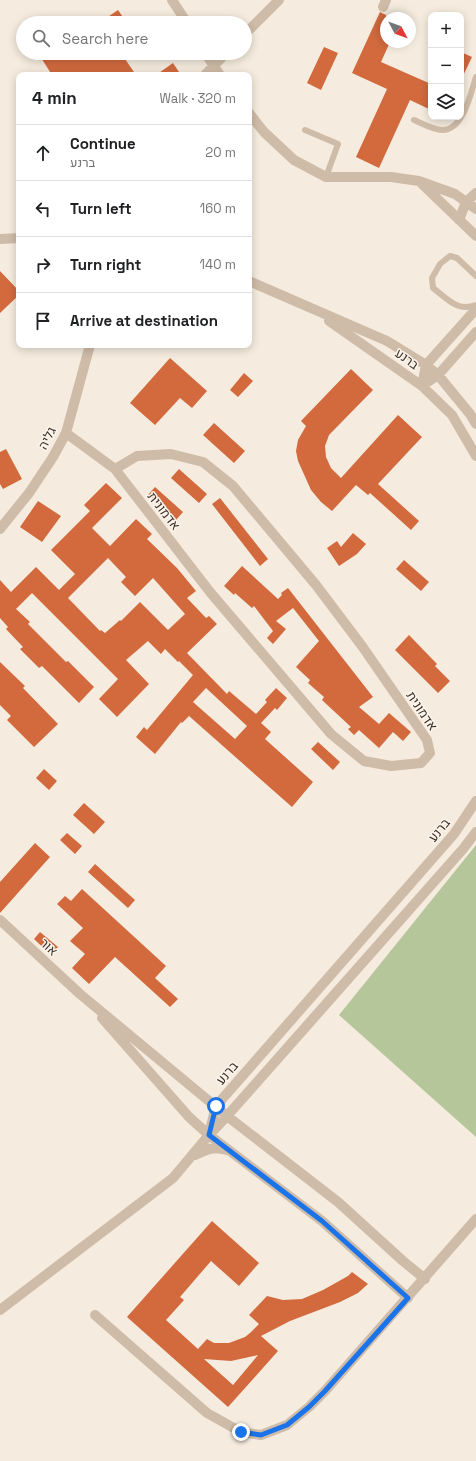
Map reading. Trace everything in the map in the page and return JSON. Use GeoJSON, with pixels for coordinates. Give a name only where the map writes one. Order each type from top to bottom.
{"type":"FeatureCollection","features":[{"type":"Feature","properties":{"kind":"street"},"geometry":{"type":"LineString","coordinates":[[172,0],[182,16]]}},
{"type":"Feature","properties":{"kind":"street"},"geometry":{"type":"LineString","coordinates":[[252,27],[278,0]]}},
{"type":"Feature","properties":{"kind":"street"},"geometry":{"type":"LineString","coordinates":[[209,60],[218,72]]}},
{"type":"Feature","properties":{"kind":"street"},"geometry":{"type":"LineString","coordinates":[[208,72],[219,60]]}},
{"type":"Feature","properties":{"kind":"street"},"geometry":{"type":"LineString","coordinates":[[252,117],[264,132],[294,160],[326,177],[391,177],[420,181],[455,194],[476,210],[459,220]]}},
{"type":"Feature","properties":{"kind":"street"},"geometry":{"type":"LineString","coordinates":[[420,181],[476,236]]}},
{"type":"Feature","properties":{"kind":"street"},"geometry":{"type":"LineString","coordinates":[[459,220],[466,202],[476,193]]}},
{"type":"Feature","properties":{"kind":"street"},"geometry":{"type":"LineString","coordinates":[[1,238],[16,238]]}},
{"type":"Feature","properties":{"kind":"street","name":"ברנע"},"geometry":{"type":"LineString","coordinates":[[252,282],[387,341],[426,365],[438,375],[470,414],[476,424]]}},
{"type":"Feature","properties":{"kind":"street","name":"ברנע"},"geometry":{"type":"LineString","coordinates":[[302,304],[344,330],[422,386],[452,415],[476,456]]}},
{"type":"Feature","properties":{"kind":"street"},"geometry":{"type":"LineString","coordinates":[[422,386],[426,365],[476,309]]}},
{"type":"Feature","properties":{"kind":"street"},"geometry":{"type":"LineString","coordinates":[[422,386],[438,375],[476,332]]}},
{"type":"Feature","properties":{"kind":"street","name":"גליה"},"geometry":{"type":"LineString","coordinates":[[0,529],[29,493],[66,433],[89,348]]}},
{"type":"Feature","properties":{"kind":"street","name":"אדמונית"},"geometry":{"type":"LineString","coordinates":[[66,433],[115,468],[210,592],[331,734],[364,761],[391,766],[421,762],[430,753],[427,740],[362,646],[316,585],[233,486],[203,462],[171,454],[138,456],[115,468]]}},
{"type":"Feature","properties":{"kind":"street","name":"ברנע"},"geometry":{"type":"LineString","coordinates":[[209,1135],[216,1106],[454,834],[476,801]]}},
{"type":"Feature","properties":{"kind":"street"},"geometry":{"type":"LineString","coordinates":[[173,1178],[209,1135],[464,849],[476,832]]}},
{"type":"Feature","properties":{"kind":"street","name":"אור"},"geometry":{"type":"LineString","coordinates":[[0,920],[80,994]]}},
{"type":"Feature","properties":{"kind":"street"},"geometry":{"type":"LineString","coordinates":[[80,994],[227,1116],[338,1202],[425,1279]]}},
{"type":"Feature","properties":{"kind":"street"},"geometry":{"type":"LineString","coordinates":[[80,994],[189,1117],[209,1135],[322,1221],[408,1298]]}},
{"type":"Feature","properties":{"kind":"street"},"geometry":{"type":"LineString","coordinates":[[0,1310],[173,1178],[195,1155],[208,1148],[218,1147],[231,1151]]}},
{"type":"Feature","properties":{"kind":"street"},"geometry":{"type":"LineString","coordinates":[[95,1315],[207,1413],[241,1432],[261,1435],[287,1425],[309,1407],[425,1279],[476,1220]]}},
{"type":"Feature","properties":{"kind":"lane"},"geometry":{"type":"LineString","coordinates":[[414,120],[443,131],[453,128],[461,118],[476,77]]}},
{"type":"Feature","properties":{"kind":"lane"},"geometry":{"type":"LineString","coordinates":[[305,130],[338,144],[326,177]]}},
{"type":"Feature","properties":{"kind":"lane"},"geometry":{"type":"LineString","coordinates":[[476,276],[457,258],[450,256],[440,264],[432,278],[434,288],[458,307],[470,308],[476,305]]}},
{"type":"Feature","properties":{"kind":"green space"},"geometry":{"type":"Polygon","coordinates":[[[476,845],[476,1137],[339,1015],[476,845]]]}},
{"type":"Feature","properties":{"kind":"building"},"geometry":{"type":"Polygon","coordinates":[[[118,10],[122,16],[109,16],[118,10]]]}},
{"type":"Feature","properties":{"kind":"building"},"geometry":{"type":"Polygon","coordinates":[[[380,12],[380,48],[387,48],[381,62],[428,83],[428,109],[410,100],[379,168],[356,157],[387,89],[352,73],[380,12]]]}},
{"type":"Feature","properties":{"kind":"building"},"geometry":{"type":"Polygon","coordinates":[[[324,47],[338,53],[321,90],[307,83],[324,47]]]}},
{"type":"Feature","properties":{"kind":"building"},"geometry":{"type":"Polygon","coordinates":[[[464,53],[472,57],[464,74],[464,53]]]}},
{"type":"Feature","properties":{"kind":"building"},"geometry":{"type":"Polygon","coordinates":[[[42,60],[126,60],[134,72],[50,72],[42,60]]]}},
{"type":"Feature","properties":{"kind":"building"},"geometry":{"type":"Polygon","coordinates":[[[173,63],[179,72],[160,72],[173,63]]]}},
{"type":"Feature","properties":{"kind":"building"},"geometry":{"type":"Polygon","coordinates":[[[0,271],[16,288],[16,298],[0,313],[0,271]]]}},
{"type":"Feature","properties":{"kind":"building"},"geometry":{"type":"Polygon","coordinates":[[[170,358],[207,391],[192,408],[180,398],[155,425],[130,403],[170,358]]]}},
{"type":"Feature","properties":{"kind":"building"},"geometry":{"type":"Polygon","coordinates":[[[351,369],[373,390],[329,435],[325,446],[326,457],[331,468],[341,478],[398,415],[422,437],[378,484],[419,521],[411,530],[370,493],[368,495],[356,485],[332,511],[321,502],[311,490],[298,461],[296,451],[298,440],[306,426],[301,421],[351,369]]]}},
{"type":"Feature","properties":{"kind":"building"},"geometry":{"type":"Polygon","coordinates":[[[244,373],[253,381],[238,397],[230,390],[244,373]]]}},
{"type":"Feature","properties":{"kind":"building"},"geometry":{"type":"Polygon","coordinates":[[[214,423],[245,451],[234,463],[203,435],[214,423]]]}},
{"type":"Feature","properties":{"kind":"building"},"geometry":{"type":"Polygon","coordinates":[[[6,449],[22,479],[3,489],[0,484],[0,452],[6,449]]]}},
{"type":"Feature","properties":{"kind":"building"},"geometry":{"type":"Polygon","coordinates":[[[179,469],[207,494],[199,503],[171,478],[179,469]]]}},
{"type":"Feature","properties":{"kind":"building"},"geometry":{"type":"Polygon","coordinates":[[[106,483],[122,498],[92,528],[110,546],[136,519],[152,534],[147,539],[177,568],[196,591],[187,598],[206,618],[209,616],[217,624],[187,653],[227,694],[229,691],[256,714],[267,702],[265,700],[276,688],[287,698],[277,710],[275,708],[261,723],[271,732],[265,739],[313,782],[292,807],[189,716],[182,723],[181,722],[155,754],[136,737],[144,727],[147,730],[193,675],[165,649],[161,654],[148,641],[126,660],[149,684],[117,717],[99,699],[118,679],[32,593],[16,609],[30,622],[28,624],[66,662],[68,661],[94,687],[79,703],[42,666],[39,668],[20,649],[23,647],[6,629],[8,627],[0,618],[0,580],[11,592],[36,567],[59,590],[75,574],[51,550],[90,511],[84,505],[106,483]],[[108,558],[68,598],[100,631],[101,630],[105,633],[120,620],[121,621],[140,602],[168,630],[185,614],[153,578],[135,596],[121,582],[126,577],[108,558]],[[206,688],[193,702],[235,739],[247,726],[206,688]]]}},
{"type":"Feature","properties":{"kind":"building"},"geometry":{"type":"Polygon","coordinates":[[[155,487],[183,512],[176,520],[148,495],[155,487]]]}},
{"type":"Feature","properties":{"kind":"building"},"geometry":{"type":"Polygon","coordinates":[[[220,498],[268,559],[260,566],[212,504],[220,498]]]}},
{"type":"Feature","properties":{"kind":"building"},"geometry":{"type":"Polygon","coordinates":[[[38,501],[61,516],[42,542],[20,527],[38,501]]]}},
{"type":"Feature","properties":{"kind":"building"},"geometry":{"type":"Polygon","coordinates":[[[353,533],[366,544],[357,554],[339,566],[327,548],[337,541],[341,547],[353,533]]]}},
{"type":"Feature","properties":{"kind":"building"},"geometry":{"type":"Polygon","coordinates":[[[404,560],[429,582],[421,591],[396,569],[404,560]]]}},
{"type":"Feature","properties":{"kind":"building"},"geometry":{"type":"Polygon","coordinates":[[[242,566],[278,599],[282,595],[281,593],[288,588],[373,697],[359,707],[379,724],[389,713],[411,732],[403,741],[393,732],[379,748],[359,730],[354,735],[348,729],[351,727],[322,700],[324,697],[308,683],[310,680],[296,667],[319,641],[293,608],[276,621],[286,629],[273,644],[267,638],[273,631],[254,606],[252,608],[235,593],[234,595],[224,586],[242,566]]]}},
{"type":"Feature","properties":{"kind":"building"},"geometry":{"type":"Polygon","coordinates":[[[409,635],[437,664],[435,666],[450,681],[438,693],[395,650],[409,635]]]}},
{"type":"Feature","properties":{"kind":"building"},"geometry":{"type":"Polygon","coordinates":[[[0,662],[25,686],[23,688],[58,724],[34,747],[7,720],[11,716],[0,705],[0,662]]]}},
{"type":"Feature","properties":{"kind":"building"},"geometry":{"type":"Polygon","coordinates":[[[318,742],[340,762],[333,770],[311,749],[318,742]]]}},
{"type":"Feature","properties":{"kind":"building"},"geometry":{"type":"Polygon","coordinates":[[[44,769],[57,781],[49,790],[36,778],[44,769]]]}},
{"type":"Feature","properties":{"kind":"building"},"geometry":{"type":"Polygon","coordinates":[[[84,803],[105,822],[94,834],[73,815],[84,803]]]}},
{"type":"Feature","properties":{"kind":"building"},"geometry":{"type":"Polygon","coordinates":[[[67,833],[82,846],[75,854],[60,840],[67,833]]]}},
{"type":"Feature","properties":{"kind":"building"},"geometry":{"type":"Polygon","coordinates":[[[35,843],[50,857],[0,913],[0,882],[35,843]]]}},
{"type":"Feature","properties":{"kind":"building"},"geometry":{"type":"Polygon","coordinates":[[[95,864],[135,900],[128,908],[88,872],[95,864]]]}},
{"type":"Feature","properties":{"kind":"building"},"geometry":{"type":"Polygon","coordinates":[[[82,889],[166,966],[155,978],[178,999],[170,1007],[115,957],[89,984],[72,968],[85,954],[70,941],[83,928],[57,904],[65,896],[71,901],[82,889]]]}},
{"type":"Feature","properties":{"kind":"building"},"geometry":{"type":"Polygon","coordinates":[[[40,932],[58,947],[51,955],[34,939],[40,932]]]}},
{"type":"Feature","properties":{"kind":"building"},"geometry":{"type":"Polygon","coordinates":[[[212,1221],[259,1263],[239,1286],[211,1261],[180,1297],[184,1300],[166,1320],[198,1349],[207,1339],[214,1343],[229,1343],[245,1337],[259,1324],[249,1315],[267,1296],[283,1300],[302,1299],[323,1290],[348,1276],[352,1272],[368,1284],[358,1293],[340,1302],[290,1321],[261,1336],[278,1351],[228,1407],[127,1317],[212,1221]],[[258,1355],[231,1361],[204,1359],[233,1385],[258,1355]]]}},
{"type":"Feature","properties":{"kind":"route"},"geometry":{"type":"LineString","coordinates":[[216,1106],[209,1135],[322,1221],[408,1298],[325,1391],[309,1407],[287,1425],[261,1435],[241,1432]]}}]}
